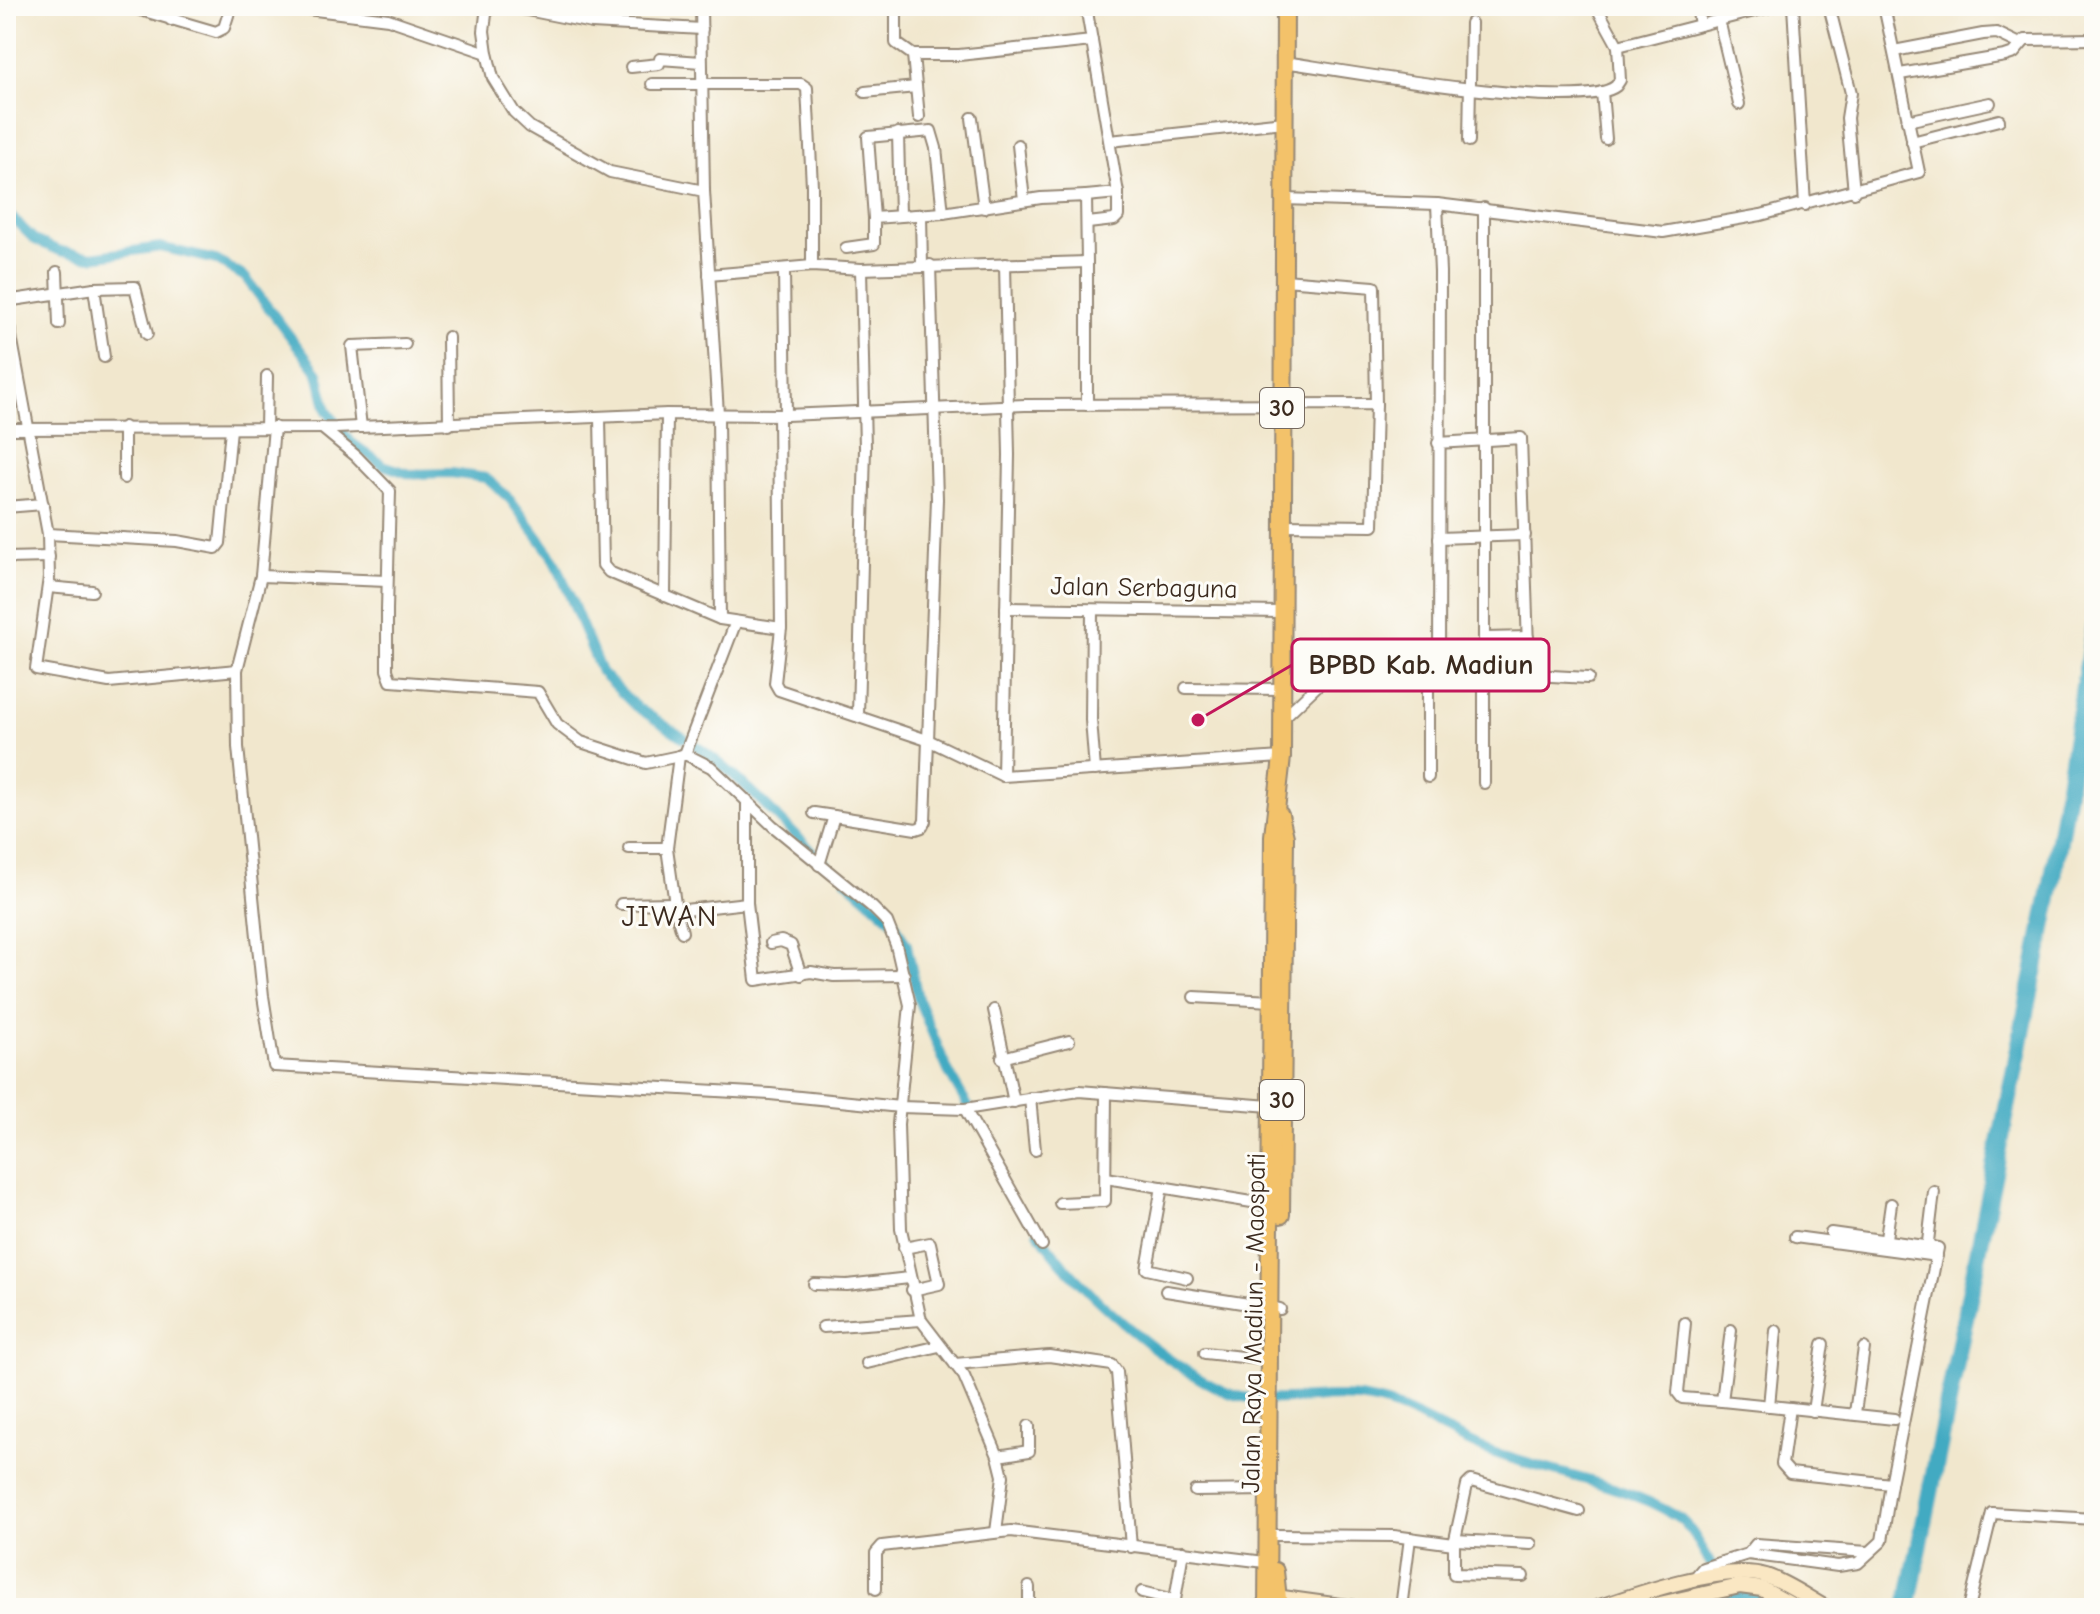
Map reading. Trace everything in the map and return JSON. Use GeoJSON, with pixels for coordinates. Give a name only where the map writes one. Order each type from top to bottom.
{"type":"FeatureCollection","features":[{"type":"Feature","properties":{"kind":"highway","name":"Jalan Raya Madiun - Maospati"},"geometry":{"type":"LineString","coordinates":[[1273,1602],[1265,1562],[1274,1401],[1270,1360],[1275,1308],[1270,1205],[1272,1001],[1285,837],[1279,810],[1282,757],[1285,6]]}},
{"type":"Feature","properties":{"kind":"highway","name":"Jalan Raya Madiun - Maospati"},"geometry":{"type":"LineString","coordinates":[[1273,1602],[1278,942]]}},
{"type":"Feature","properties":{"kind":"main road"},"geometry":{"type":"LineString","coordinates":[[1597,1608],[1663,1586],[1765,1576],[1826,1608]]}},
{"type":"Feature","properties":{"kind":"main road"},"geometry":{"type":"LineString","coordinates":[[1642,1608],[1700,1580]]}},
{"type":"Feature","properties":{"kind":"main road"},"geometry":{"type":"LineString","coordinates":[[1739,1580],[1797,1608]]}},
{"type":"Feature","properties":{"kind":"main road"},"geometry":{"type":"LineString","coordinates":[[1273,1602],[1355,1608]]}},
{"type":"Feature","properties":{"kind":"street"},"geometry":{"type":"LineString","coordinates":[[127,6],[171,20],[221,30],[231,6]]}},
{"type":"Feature","properties":{"kind":"street"},"geometry":{"type":"LineString","coordinates":[[171,20],[175,6]]}},
{"type":"Feature","properties":{"kind":"street"},"geometry":{"type":"LineString","coordinates":[[283,6],[388,19],[487,53]]}},
{"type":"Feature","properties":{"kind":"street"},"geometry":{"type":"LineString","coordinates":[[487,6],[484,31],[493,78],[514,112],[530,127],[610,172],[704,191]]}},
{"type":"Feature","properties":{"kind":"street"},"geometry":{"type":"LineString","coordinates":[[507,6],[592,23],[702,29]]}},
{"type":"Feature","properties":{"kind":"street"},"geometry":{"type":"LineString","coordinates":[[701,6],[704,191],[718,414],[720,619]]}},
{"type":"Feature","properties":{"kind":"street"},"geometry":{"type":"LineString","coordinates":[[896,6],[896,43],[913,55],[959,55],[1092,41]]}},
{"type":"Feature","properties":{"kind":"street"},"geometry":{"type":"LineString","coordinates":[[1086,6],[1118,193],[1118,216],[1114,220],[1088,223]]}},
{"type":"Feature","properties":{"kind":"street"},"geometry":{"type":"LineString","coordinates":[[1285,62],[1532,94],[1602,92],[1612,90],[1620,80],[1618,46],[1596,6]]}},
{"type":"Feature","properties":{"kind":"street"},"geometry":{"type":"LineString","coordinates":[[1697,6],[1700,25]]}},
{"type":"Feature","properties":{"kind":"street"},"geometry":{"type":"LineString","coordinates":[[1618,46],[1774,6]]}},
{"type":"Feature","properties":{"kind":"street"},"geometry":{"type":"LineString","coordinates":[[1793,6],[1805,205]]}},
{"type":"Feature","properties":{"kind":"street"},"geometry":{"type":"LineString","coordinates":[[1829,6],[1851,93],[1847,118],[1854,192]]}},
{"type":"Feature","properties":{"kind":"street"},"geometry":{"type":"LineString","coordinates":[[1284,199],[1484,208],[1663,232],[1805,205],[1919,172],[1884,6]]}},
{"type":"Feature","properties":{"kind":"street"},"geometry":{"type":"LineString","coordinates":[[1719,20],[1739,104]]}},
{"type":"Feature","properties":{"kind":"street"},"geometry":{"type":"LineString","coordinates":[[1469,141],[1471,23]]}},
{"type":"Feature","properties":{"kind":"street"},"geometry":{"type":"LineString","coordinates":[[1894,51],[1997,33],[2018,43],[2041,39],[2094,39]]}},
{"type":"Feature","properties":{"kind":"street"},"geometry":{"type":"LineString","coordinates":[[1900,74],[2005,56],[2014,53],[2018,43]]}},
{"type":"Feature","properties":{"kind":"street"},"geometry":{"type":"LineString","coordinates":[[913,55],[919,117]]}},
{"type":"Feature","properties":{"kind":"street"},"geometry":{"type":"LineString","coordinates":[[631,67],[659,64],[660,59],[701,62]]}},
{"type":"Feature","properties":{"kind":"street"},"geometry":{"type":"LineString","coordinates":[[652,84],[801,84],[807,88],[812,266]]}},
{"type":"Feature","properties":{"kind":"street"},"geometry":{"type":"LineString","coordinates":[[865,92],[916,87]]}},
{"type":"Feature","properties":{"kind":"street"},"geometry":{"type":"LineString","coordinates":[[1602,92],[1606,139]]}},
{"type":"Feature","properties":{"kind":"street"},"geometry":{"type":"LineString","coordinates":[[1907,121],[1990,103]]}},
{"type":"Feature","properties":{"kind":"street"},"geometry":{"type":"LineString","coordinates":[[972,118],[984,208]]}},
{"type":"Feature","properties":{"kind":"street"},"geometry":{"type":"LineString","coordinates":[[1912,142],[1999,120]]}},
{"type":"Feature","properties":{"kind":"street"},"geometry":{"type":"LineString","coordinates":[[1110,141],[1284,122]]}},
{"type":"Feature","properties":{"kind":"street"},"geometry":{"type":"LineString","coordinates":[[898,133],[900,215]]}},
{"type":"Feature","properties":{"kind":"street"},"geometry":{"type":"LineString","coordinates":[[846,248],[874,244],[868,137],[933,133],[943,213]]}},
{"type":"Feature","properties":{"kind":"street"},"geometry":{"type":"LineString","coordinates":[[1018,145],[1024,200]]}},
{"type":"Feature","properties":{"kind":"street"},"geometry":{"type":"LineString","coordinates":[[874,218],[943,213],[1024,200],[1118,193]]}},
{"type":"Feature","properties":{"kind":"street"},"geometry":{"type":"LineString","coordinates":[[1086,196],[1087,405]]}},
{"type":"Feature","properties":{"kind":"street"},"geometry":{"type":"LineString","coordinates":[[1428,777],[1439,538],[1440,272],[1437,204]]}},
{"type":"Feature","properties":{"kind":"street"},"geometry":{"type":"LineString","coordinates":[[1484,208],[1484,783]]}},
{"type":"Feature","properties":{"kind":"street"},"geometry":{"type":"LineString","coordinates":[[814,813],[879,826],[922,827],[930,741],[937,499],[935,409],[921,215]]}},
{"type":"Feature","properties":{"kind":"street"},"geometry":{"type":"LineString","coordinates":[[709,275],[784,271],[812,266],[861,269],[1087,262]]}},
{"type":"Feature","properties":{"kind":"street"},"geometry":{"type":"LineString","coordinates":[[1003,776],[1008,407],[1005,264]]}},
{"type":"Feature","properties":{"kind":"street"},"geometry":{"type":"LineString","coordinates":[[858,715],[864,412],[861,269]]}},
{"type":"Feature","properties":{"kind":"street"},"geometry":{"type":"LineString","coordinates":[[784,271],[781,628],[775,683],[779,690],[930,741],[1003,776],[1282,757]]}},
{"type":"Feature","properties":{"kind":"street"},"geometry":{"type":"LineString","coordinates":[[57,272],[59,324]]}},
{"type":"Feature","properties":{"kind":"street"},"geometry":{"type":"LineString","coordinates":[[1281,525],[1373,526],[1376,404],[1374,287],[1284,280]]}},
{"type":"Feature","properties":{"kind":"street"},"geometry":{"type":"LineString","coordinates":[[94,288],[104,357]]}},
{"type":"Feature","properties":{"kind":"street"},"geometry":{"type":"LineString","coordinates":[[6,301],[94,288],[137,288],[147,334]]}},
{"type":"Feature","properties":{"kind":"street"},"geometry":{"type":"LineString","coordinates":[[6,309],[48,534],[48,587],[36,664],[38,670],[109,682],[237,670]]}},
{"type":"Feature","properties":{"kind":"street"},"geometry":{"type":"LineString","coordinates":[[448,337],[449,425]]}},
{"type":"Feature","properties":{"kind":"street"},"geometry":{"type":"LineString","coordinates":[[357,427],[352,346],[405,344]]}},
{"type":"Feature","properties":{"kind":"street"},"geometry":{"type":"LineString","coordinates":[[267,376],[270,427],[261,576],[237,670],[238,747],[263,996],[274,1066],[770,1094],[900,1107],[966,1109],[1065,1092],[1270,1106]]}},
{"type":"Feature","properties":{"kind":"street"},"geometry":{"type":"LineString","coordinates":[[6,429],[28,426],[336,428],[667,414],[782,415],[1087,405],[1376,404]]}},
{"type":"Feature","properties":{"kind":"street"},"geometry":{"type":"LineString","coordinates":[[665,596],[667,414]]}},
{"type":"Feature","properties":{"kind":"street"},"geometry":{"type":"LineString","coordinates":[[600,418],[603,565],[609,572],[735,624],[781,628]]}},
{"type":"Feature","properties":{"kind":"street"},"geometry":{"type":"LineString","coordinates":[[124,427],[124,478]]}},
{"type":"Feature","properties":{"kind":"street"},"geometry":{"type":"LineString","coordinates":[[322,428],[356,456],[390,491],[387,670],[391,681],[538,692],[557,724],[581,742],[646,763],[682,755],[711,767],[887,922],[904,975],[910,1013],[900,1107],[898,1210],[909,1278],[921,1320],[955,1364],[998,1456],[1003,1476],[996,1532]]}},
{"type":"Feature","properties":{"kind":"street"},"geometry":{"type":"LineString","coordinates":[[48,534],[177,541],[216,548],[220,543],[231,429]]}},
{"type":"Feature","properties":{"kind":"street"},"geometry":{"type":"LineString","coordinates":[[1438,443],[1521,438],[1529,677]]}},
{"type":"Feature","properties":{"kind":"street"},"geometry":{"type":"LineString","coordinates":[[6,507],[43,504]]}},
{"type":"Feature","properties":{"kind":"street"},"geometry":{"type":"LineString","coordinates":[[1439,538],[1525,535]]}},
{"type":"Feature","properties":{"kind":"street"},"geometry":{"type":"LineString","coordinates":[[6,558],[49,557]]}},
{"type":"Feature","properties":{"kind":"street"},"geometry":{"type":"LineString","coordinates":[[261,576],[387,581]]}},
{"type":"Feature","properties":{"kind":"street"},"geometry":{"type":"LineString","coordinates":[[48,587],[92,591]]}},
{"type":"Feature","properties":{"kind":"street","name":"Jalan Serbaguna"},"geometry":{"type":"LineString","coordinates":[[1006,608],[1282,612]]}},
{"type":"Feature","properties":{"kind":"street"},"geometry":{"type":"LineString","coordinates":[[1092,610],[1091,720],[1095,770]]}},
{"type":"Feature","properties":{"kind":"street"},"geometry":{"type":"LineString","coordinates":[[682,932],[675,907],[667,848],[682,755],[735,624]]}},
{"type":"Feature","properties":{"kind":"street"},"geometry":{"type":"LineString","coordinates":[[1486,638],[1528,637]]}},
{"type":"Feature","properties":{"kind":"street"},"geometry":{"type":"LineString","coordinates":[[1281,719],[1321,682],[1336,674],[1433,670],[1588,678]]}},
{"type":"Feature","properties":{"kind":"street"},"geometry":{"type":"LineString","coordinates":[[1186,688],[1281,689]]}},
{"type":"Feature","properties":{"kind":"street"},"geometry":{"type":"LineString","coordinates":[[747,800],[747,903],[756,980],[811,972],[834,976],[904,975]]}},
{"type":"Feature","properties":{"kind":"street"},"geometry":{"type":"LineString","coordinates":[[819,864],[834,816]]}},
{"type":"Feature","properties":{"kind":"street"},"geometry":{"type":"LineString","coordinates":[[629,848],[667,848]]}},
{"type":"Feature","properties":{"kind":"street"},"geometry":{"type":"LineString","coordinates":[[621,904],[675,907],[747,903]]}},
{"type":"Feature","properties":{"kind":"street"},"geometry":{"type":"LineString","coordinates":[[771,943],[781,941],[791,945],[801,975]]}},
{"type":"Feature","properties":{"kind":"street"},"geometry":{"type":"LineString","coordinates":[[1194,997],[1272,1001]]}},
{"type":"Feature","properties":{"kind":"street"},"geometry":{"type":"LineString","coordinates":[[994,1010],[1014,1102]]}},
{"type":"Feature","properties":{"kind":"street"},"geometry":{"type":"LineString","coordinates":[[1002,1058],[1069,1041]]}},
{"type":"Feature","properties":{"kind":"street"},"geometry":{"type":"LineString","coordinates":[[1060,1203],[1103,1203],[1106,1093]]}},
{"type":"Feature","properties":{"kind":"street"},"geometry":{"type":"LineString","coordinates":[[1030,1098],[1035,1150]]}},
{"type":"Feature","properties":{"kind":"street"},"geometry":{"type":"LineString","coordinates":[[966,1109],[1042,1245]]}},
{"type":"Feature","properties":{"kind":"street"},"geometry":{"type":"LineString","coordinates":[[1106,1178],[1270,1205]]}},
{"type":"Feature","properties":{"kind":"street"},"geometry":{"type":"LineString","coordinates":[[1162,1187],[1147,1269],[1187,1278]]}},
{"type":"Feature","properties":{"kind":"street"},"geometry":{"type":"LineString","coordinates":[[1700,1580],[1719,1563],[1748,1554],[1848,1565],[1866,1559],[1868,1552],[1882,1541],[1930,1253],[1934,1192]]}},
{"type":"Feature","properties":{"kind":"street"},"geometry":{"type":"LineString","coordinates":[[1885,1245],[1891,1204]]}},
{"type":"Feature","properties":{"kind":"street"},"geometry":{"type":"LineString","coordinates":[[1847,1235],[1849,1221]]}},
{"type":"Feature","properties":{"kind":"street"},"geometry":{"type":"LineString","coordinates":[[1831,1233],[1930,1253]]}},
{"type":"Feature","properties":{"kind":"street"},"geometry":{"type":"LineString","coordinates":[[1795,1237],[1885,1245]]}},
{"type":"Feature","properties":{"kind":"street"},"geometry":{"type":"LineString","coordinates":[[904,1248],[930,1243],[939,1284],[912,1290]]}},
{"type":"Feature","properties":{"kind":"street"},"geometry":{"type":"LineString","coordinates":[[814,1284],[847,1285],[909,1278]]}},
{"type":"Feature","properties":{"kind":"street"},"geometry":{"type":"LineString","coordinates":[[1166,1291],[1275,1308]]}},
{"type":"Feature","properties":{"kind":"street"},"geometry":{"type":"LineString","coordinates":[[823,1327],[921,1320]]}},
{"type":"Feature","properties":{"kind":"street"},"geometry":{"type":"LineString","coordinates":[[1685,1323],[1678,1393],[1682,1398],[1894,1419]]}},
{"type":"Feature","properties":{"kind":"street"},"geometry":{"type":"LineString","coordinates":[[1722,1401],[1731,1330]]}},
{"type":"Feature","properties":{"kind":"street"},"geometry":{"type":"LineString","coordinates":[[1769,1406],[1776,1331]]}},
{"type":"Feature","properties":{"kind":"street"},"geometry":{"type":"LineString","coordinates":[[1813,1411],[1823,1344]]}},
{"type":"Feature","properties":{"kind":"street"},"geometry":{"type":"LineString","coordinates":[[867,1363],[939,1346]]}},
{"type":"Feature","properties":{"kind":"street"},"geometry":{"type":"LineString","coordinates":[[1855,1413],[1864,1348]]}},
{"type":"Feature","properties":{"kind":"street"},"geometry":{"type":"LineString","coordinates":[[1205,1353],[1270,1360]]}},
{"type":"Feature","properties":{"kind":"street"},"geometry":{"type":"LineString","coordinates":[[955,1364],[1049,1356],[1112,1365],[1117,1372],[1131,1547]]}},
{"type":"Feature","properties":{"kind":"street"},"geometry":{"type":"LineString","coordinates":[[1790,1408],[1782,1464],[1790,1473],[1891,1484]]}},
{"type":"Feature","properties":{"kind":"street"},"geometry":{"type":"LineString","coordinates":[[998,1456],[1029,1451],[1029,1426]]}},
{"type":"Feature","properties":{"kind":"street"},"geometry":{"type":"LineString","coordinates":[[1523,1576],[1454,1574],[1454,1542],[1467,1485],[1471,1481],[1579,1511]]}},
{"type":"Feature","properties":{"kind":"street"},"geometry":{"type":"LineString","coordinates":[[1195,1491],[1267,1490]]}},
{"type":"Feature","properties":{"kind":"street"},"geometry":{"type":"LineString","coordinates":[[1969,1608],[1992,1513],[2094,1519]]}},
{"type":"Feature","properties":{"kind":"street"},"geometry":{"type":"LineString","coordinates":[[876,1589],[876,1553],[882,1546],[996,1532],[1265,1562]]}},
{"type":"Feature","properties":{"kind":"street"},"geometry":{"type":"LineString","coordinates":[[1274,1535],[1531,1544]]}},
{"type":"Feature","properties":{"kind":"street"},"geometry":{"type":"LineString","coordinates":[[1401,1608],[1410,1538]]}},
{"type":"Feature","properties":{"kind":"street"},"geometry":{"type":"LineString","coordinates":[[1748,1554],[1756,1544],[1868,1552]]}},
{"type":"Feature","properties":{"kind":"street"},"geometry":{"type":"LineString","coordinates":[[1806,1562],[1807,1547]]}},
{"type":"Feature","properties":{"kind":"street"},"geometry":{"type":"LineString","coordinates":[[1142,1592],[1175,1600],[1183,1551]]}},
{"type":"Feature","properties":{"kind":"street"},"geometry":{"type":"LineString","coordinates":[[1029,1587],[1029,1608]]}},
{"type":"Feature","properties":{"kind":"waterway"},"geometry":{"type":"LineString","coordinates":[[6,212],[35,240],[60,251],[92,257],[160,247],[216,260],[245,277],[318,373],[327,411],[351,442],[383,465],[410,474],[451,473],[486,478],[510,499],[555,560],[601,672],[635,706],[684,738]]}},
{"type":"Feature","properties":{"kind":"waterway"},"geometry":{"type":"LineString","coordinates":[[1907,1608],[2052,883],[2094,626]]}},
{"type":"Feature","properties":{"kind":"waterway"},"geometry":{"type":"LineString","coordinates":[[693,744],[728,770],[825,862]]}},
{"type":"Feature","properties":{"kind":"waterway"},"geometry":{"type":"LineString","coordinates":[[846,880],[894,922],[907,945],[918,999],[948,1071],[972,1113]]}},
{"type":"Feature","properties":{"kind":"waterway"},"geometry":{"type":"LineString","coordinates":[[1038,1232],[1097,1300],[1176,1364],[1226,1392],[1258,1399],[1349,1397],[1397,1408],[1487,1450],[1607,1486],[1654,1504],[1682,1520],[1714,1569]]}},
{"type":"Feature","properties":{"kind":"waterway"},"geometry":{"type":"LineString","coordinates":[[1726,1586],[1731,1594],[1758,1597],[1776,1608]]}},
{"type":"Feature","properties":{"kind":"place","name":"BPBD Kab. Madiun"},"geometry":{"type":"Point","coordinates":[1198,720]}},
{"type":"Feature","properties":{"kind":"district","name":"JIWAN"},"geometry":{"type":"Point","coordinates":[670,916]}}]}
